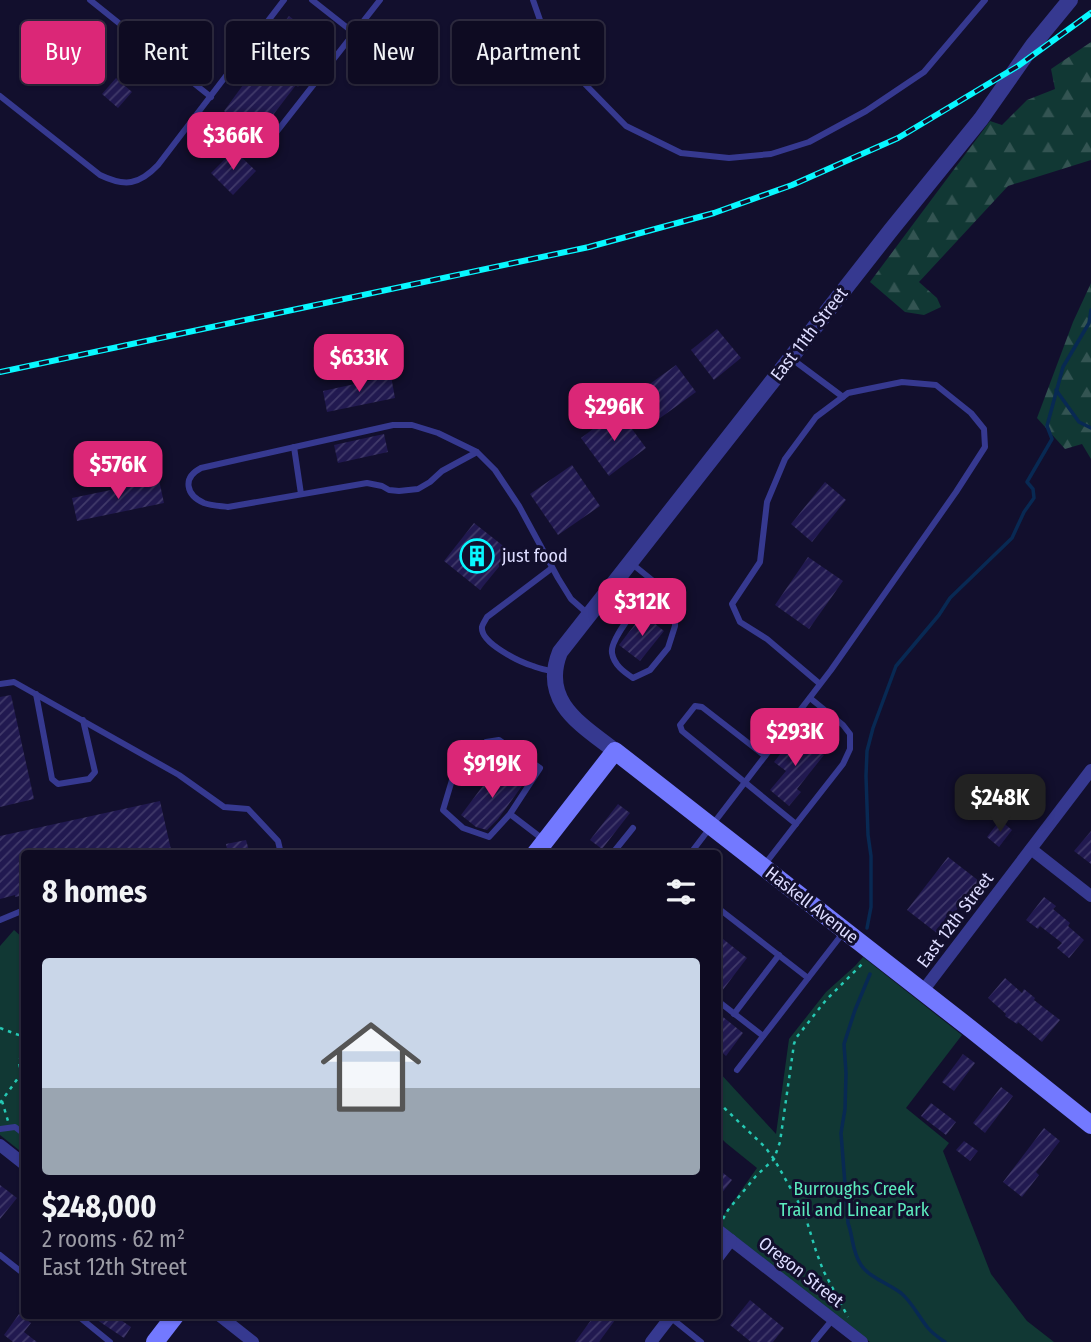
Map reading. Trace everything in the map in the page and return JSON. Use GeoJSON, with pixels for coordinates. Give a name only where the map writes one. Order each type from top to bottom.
{"type":"FeatureCollection","features":[{"type":"Feature","properties":{"kind":"main road","name":"Haskell Avenue"},"geometry":{"type":"LineString","coordinates":[[615,751],[1091,1125]]}},
{"type":"Feature","properties":{"kind":"main road"},"geometry":{"type":"LineString","coordinates":[[540,848],[615,751]]}},
{"type":"Feature","properties":{"kind":"main road"},"geometry":{"type":"LineString","coordinates":[[155,1342],[173,1319]]}},
{"type":"Feature","properties":{"kind":"street","name":"East 11th Street"},"geometry":{"type":"LineString","coordinates":[[555,672],[560,652],[588,615],[981,119],[1066,2]]}},
{"type":"Feature","properties":{"kind":"street","name":"Haskell Avenue"},"geometry":{"type":"LineString","coordinates":[[555,672],[554,682],[564,708],[615,751]]}},
{"type":"Feature","properties":{"kind":"street","name":"East 12th Street"},"geometry":{"type":"LineString","coordinates":[[922,992],[1089,777]]}},
{"type":"Feature","properties":{"kind":"street"},"geometry":{"type":"LineString","coordinates":[[1031,849],[1091,896]]}},
{"type":"Feature","properties":{"kind":"street"},"geometry":{"type":"LineString","coordinates":[[0,1144],[21,1162]]}},
{"type":"Feature","properties":{"kind":"street","name":"Oregon Street"},"geometry":{"type":"LineString","coordinates":[[721,1229],[731,1240],[862,1342]]}},
{"type":"Feature","properties":{"kind":"street"},"geometry":{"type":"LineString","coordinates":[[721,1253],[731,1240]]}},
{"type":"Feature","properties":{"kind":"street"},"geometry":{"type":"LineString","coordinates":[[224,1319],[253,1342]]}},
{"type":"Feature","properties":{"kind":"street"},"geometry":{"type":"LineString","coordinates":[[651,1342],[669,1319]]}},
{"type":"Feature","properties":{"kind":"lane"},"geometry":{"type":"LineString","coordinates":[[90,0],[211,97]]}},
{"type":"Feature","properties":{"kind":"lane"},"geometry":{"type":"LineString","coordinates":[[0,96],[100,175],[111,181],[136,182],[148,176],[158,165],[284,0]]}},
{"type":"Feature","properties":{"kind":"lane"},"geometry":{"type":"LineString","coordinates":[[312,0],[348,28]]}},
{"type":"Feature","properties":{"kind":"lane"},"geometry":{"type":"LineString","coordinates":[[363,21],[380,0]]}},
{"type":"Feature","properties":{"kind":"lane"},"geometry":{"type":"LineString","coordinates":[[533,0],[547,40],[626,126],[681,153],[729,158],[771,154],[809,142],[866,111],[924,72],[985,0]]}},
{"type":"Feature","properties":{"kind":"lane"},"geometry":{"type":"LineString","coordinates":[[198,113],[245,149],[252,151],[260,148],[271,139],[348,41]]}},
{"type":"Feature","properties":{"kind":"lane"},"geometry":{"type":"LineString","coordinates":[[791,358],[843,397]]}},
{"type":"Feature","properties":{"kind":"lane"},"geometry":{"type":"LineString","coordinates":[[693,850],[810,698],[820,684],[956,492],[985,447],[984,429],[971,414],[936,385],[902,382],[849,393],[843,397],[816,417],[785,459],[767,502],[760,562],[732,604],[740,622],[767,639],[820,684]]}},
{"type":"Feature","properties":{"kind":"lane"},"geometry":{"type":"LineString","coordinates":[[477,452],[442,471],[418,489],[399,491],[367,483],[228,507],[206,504],[197,499],[187,484],[190,477],[201,468],[393,425],[412,425],[438,433],[477,452],[495,470],[519,506],[571,599],[588,615]]}},
{"type":"Feature","properties":{"kind":"lane"},"geometry":{"type":"LineString","coordinates":[[294,447],[301,494]]}},
{"type":"Feature","properties":{"kind":"lane"},"geometry":{"type":"LineString","coordinates":[[630,562],[674,597],[676,626],[668,648],[650,670],[633,678],[620,669],[611,653],[614,639],[656,583]]}},
{"type":"Feature","properties":{"kind":"lane"},"geometry":{"type":"LineString","coordinates":[[552,568],[487,617],[482,631],[487,639],[503,652],[536,667],[555,672]]}},
{"type":"Feature","properties":{"kind":"lane"},"geometry":{"type":"LineString","coordinates":[[0,684],[15,682],[179,775],[224,807],[248,809],[278,841],[280,850]]}},
{"type":"Feature","properties":{"kind":"lane"},"geometry":{"type":"LineString","coordinates":[[36,694],[52,779],[58,784],[89,779],[95,772],[83,720]]}},
{"type":"Feature","properties":{"kind":"lane"},"geometry":{"type":"LineString","coordinates":[[763,867],[843,764],[850,749],[850,734],[843,725],[810,698]]}},
{"type":"Feature","properties":{"kind":"lane"},"geometry":{"type":"LineString","coordinates":[[765,756],[702,707],[695,706],[680,725],[682,731],[796,824]]}},
{"type":"Feature","properties":{"kind":"lane"},"geometry":{"type":"LineString","coordinates":[[499,740],[540,768],[510,814],[489,837],[463,828],[443,810],[452,780],[486,742],[499,740]]}},
{"type":"Feature","properties":{"kind":"lane"},"geometry":{"type":"LineString","coordinates":[[510,814],[540,848]]}},
{"type":"Feature","properties":{"kind":"lane"},"geometry":{"type":"LineString","coordinates":[[615,850],[633,828]]}},
{"type":"Feature","properties":{"kind":"lane"},"geometry":{"type":"LineString","coordinates":[[721,910],[808,978]]}},
{"type":"Feature","properties":{"kind":"lane"},"geometry":{"type":"LineString","coordinates":[[0,920],[21,911]]}},
{"type":"Feature","properties":{"kind":"lane"},"geometry":{"type":"LineString","coordinates":[[737,1070],[845,931]]}},
{"type":"Feature","properties":{"kind":"lane"},"geometry":{"type":"LineString","coordinates":[[734,1014],[779,956]]}},
{"type":"Feature","properties":{"kind":"lane"},"geometry":{"type":"LineString","coordinates":[[721,1003],[763,1036]]}},
{"type":"Feature","properties":{"kind":"lane"},"geometry":{"type":"LineString","coordinates":[[0,1129],[15,1127],[21,1132]]}},
{"type":"Feature","properties":{"kind":"lane"},"geometry":{"type":"LineString","coordinates":[[0,1255],[21,1272]]}},
{"type":"Feature","properties":{"kind":"lane"},"geometry":{"type":"LineString","coordinates":[[82,1319],[110,1342]]}},
{"type":"Feature","properties":{"kind":"lane"},"geometry":{"type":"LineString","coordinates":[[673,1319],[701,1342]]}},
{"type":"Feature","properties":{"kind":"lane"},"geometry":{"type":"LineString","coordinates":[[814,1342],[833,1319]]}},
{"type":"Feature","properties":{"kind":"path"},"geometry":{"type":"LineString","coordinates":[[721,1223],[728,1210],[756,1176],[774,1159],[780,1142],[796,1038],[826,1000],[863,964]]}},
{"type":"Feature","properties":{"kind":"path"},"geometry":{"type":"LineString","coordinates":[[0,1028],[21,1036]]}},
{"type":"Feature","properties":{"kind":"path"},"geometry":{"type":"LineString","coordinates":[[9,1128],[1,1102],[21,1074],[21,1057]]}},
{"type":"Feature","properties":{"kind":"path"},"geometry":{"type":"LineString","coordinates":[[721,1105],[774,1159],[804,1212],[816,1251],[848,1314],[849,1322]]}},
{"type":"Feature","properties":{"kind":"green space"},"geometry":{"type":"Polygon","coordinates":[[[1091,42],[1091,160],[1008,186],[919,282],[937,298],[941,307],[924,315],[905,312],[870,282],[990,121],[1002,125],[1027,100],[1055,89],[1051,69],[1091,42]]]}},
{"type":"Feature","properties":{"kind":"green space"},"geometry":{"type":"Polygon","coordinates":[[[1091,283],[1091,459],[1082,444],[1065,449],[1037,418],[1073,322],[1091,283]]]}},
{"type":"Feature","properties":{"kind":"green space"},"geometry":{"type":"Polygon","coordinates":[[[14,930],[21,936],[21,1152],[0,1135],[0,946],[14,930]]]}},
{"type":"Feature","properties":{"kind":"green space","name":"Burroughs Creek Trail and Linear Park"},"geometry":{"type":"Polygon","coordinates":[[[863,957],[962,1035],[906,1108],[949,1143],[943,1151],[991,1274],[1027,1321],[1054,1342],[870,1342],[721,1225],[721,1219],[757,1168],[721,1138],[721,1074],[776,1134],[789,1039],[826,992],[863,957]]]}},
{"type":"Feature","properties":{"kind":"building"},"geometry":{"type":"Polygon","coordinates":[[[116,78],[119,84],[132,92],[118,108],[102,94],[116,78]]]}},
{"type":"Feature","properties":{"kind":"building"},"geometry":{"type":"Polygon","coordinates":[[[244,84],[300,84],[298,87],[296,85],[257,136],[224,111],[244,84]]]}},
{"type":"Feature","properties":{"kind":"building"},"geometry":{"type":"Polygon","coordinates":[[[234,150],[256,171],[233,195],[211,173],[234,150]]]}},
{"type":"Feature","properties":{"kind":"building"},"geometry":{"type":"Polygon","coordinates":[[[717,329],[741,358],[714,380],[691,350],[717,329]]]}},
{"type":"Feature","properties":{"kind":"building"},"geometry":{"type":"Polygon","coordinates":[[[676,365],[696,392],[656,421],[636,394],[676,365]]]}},
{"type":"Feature","properties":{"kind":"building"},"geometry":{"type":"Polygon","coordinates":[[[391,376],[395,398],[327,412],[323,391],[391,376]]]}},
{"type":"Feature","properties":{"kind":"building"},"geometry":{"type":"Polygon","coordinates":[[[618,410],[646,448],[609,476],[581,438],[618,410]]]}},
{"type":"Feature","properties":{"kind":"building"},"geometry":{"type":"Polygon","coordinates":[[[384,434],[388,452],[338,463],[334,445],[384,434]]]}},
{"type":"Feature","properties":{"kind":"building"},"geometry":{"type":"Polygon","coordinates":[[[572,465],[600,506],[558,535],[530,494],[572,465]]]}},
{"type":"Feature","properties":{"kind":"building"},"geometry":{"type":"Polygon","coordinates":[[[159,480],[164,503],[77,521],[72,498],[159,480]]]}},
{"type":"Feature","properties":{"kind":"building"},"geometry":{"type":"Polygon","coordinates":[[[825,482],[846,500],[812,542],[791,524],[825,482]]]}},
{"type":"Feature","properties":{"kind":"building","name":"just food"},"geometry":{"type":"Polygon","coordinates":[[[474,523],[511,552],[480,590],[444,561],[474,523]]]}},
{"type":"Feature","properties":{"kind":"building"},"geometry":{"type":"Polygon","coordinates":[[[808,557],[843,581],[809,629],[775,605],[808,557]]]}},
{"type":"Feature","properties":{"kind":"building"},"geometry":{"type":"Polygon","coordinates":[[[643,614],[664,631],[640,661],[619,645],[643,614]]]}},
{"type":"Feature","properties":{"kind":"building"},"geometry":{"type":"Polygon","coordinates":[[[11,695],[34,799],[0,807],[0,697],[11,695]]]}},
{"type":"Feature","properties":{"kind":"building"},"geometry":{"type":"Polygon","coordinates":[[[797,733],[824,755],[797,789],[801,792],[789,806],[770,790],[786,771],[774,762],[797,733]]]}},
{"type":"Feature","properties":{"kind":"building"},"geometry":{"type":"Polygon","coordinates":[[[497,767],[522,786],[487,830],[476,827],[461,815],[497,767]]]}},
{"type":"Feature","properties":{"kind":"building"},"geometry":{"type":"Polygon","coordinates":[[[160,801],[171,850],[21,850],[21,896],[0,899],[0,836],[160,801]]]}},
{"type":"Feature","properties":{"kind":"building"},"geometry":{"type":"Polygon","coordinates":[[[618,804],[630,813],[602,849],[590,840],[618,804]]]}},
{"type":"Feature","properties":{"kind":"building"},"geometry":{"type":"Polygon","coordinates":[[[1000,820],[1012,830],[999,847],[987,837],[1000,820]]]}},
{"type":"Feature","properties":{"kind":"building"},"geometry":{"type":"Polygon","coordinates":[[[1091,831],[1091,864],[1074,851],[1091,831]]]}},
{"type":"Feature","properties":{"kind":"building"},"geometry":{"type":"Polygon","coordinates":[[[246,840],[249,850],[227,850],[226,844],[246,840]]]}},
{"type":"Feature","properties":{"kind":"building"},"geometry":{"type":"Polygon","coordinates":[[[948,857],[979,881],[938,934],[907,910],[948,857]]]}},
{"type":"Feature","properties":{"kind":"building"},"geometry":{"type":"Polygon","coordinates":[[[1044,897],[1056,906],[1053,909],[1070,923],[1068,926],[1084,940],[1069,958],[1057,948],[1062,943],[1040,926],[1038,929],[1026,920],[1044,897]]]}},
{"type":"Feature","properties":{"kind":"building"},"geometry":{"type":"Polygon","coordinates":[[[721,937],[747,958],[721,992],[721,937]]]}},
{"type":"Feature","properties":{"kind":"building"},"geometry":{"type":"Polygon","coordinates":[[[1005,978],[1022,993],[1024,989],[1060,1020],[1042,1042],[1018,1022],[1017,1024],[1005,1016],[1006,1014],[988,998],[1005,978]]]}},
{"type":"Feature","properties":{"kind":"building"},"geometry":{"type":"Polygon","coordinates":[[[721,1015],[743,1033],[726,1056],[721,1052],[721,1015]]]}},
{"type":"Feature","properties":{"kind":"building"},"geometry":{"type":"Polygon","coordinates":[[[963,1054],[975,1063],[954,1091],[942,1082],[963,1054]]]}},
{"type":"Feature","properties":{"kind":"building"},"geometry":{"type":"Polygon","coordinates":[[[1001,1087],[1013,1096],[985,1133],[973,1123],[1001,1087]]]}},
{"type":"Feature","properties":{"kind":"building"},"geometry":{"type":"Polygon","coordinates":[[[931,1103],[956,1122],[946,1135],[921,1116],[931,1103]]]}},
{"type":"Feature","properties":{"kind":"building"},"geometry":{"type":"Polygon","coordinates":[[[1044,1128],[1060,1141],[1036,1172],[1039,1175],[1022,1197],[1003,1182],[1044,1128]]]}},
{"type":"Feature","properties":{"kind":"building"},"geometry":{"type":"Polygon","coordinates":[[[964,1141],[978,1151],[970,1161],[956,1150],[964,1141]]]}},
{"type":"Feature","properties":{"kind":"building"},"geometry":{"type":"Polygon","coordinates":[[[721,1171],[732,1180],[721,1194],[721,1171]]]}},
{"type":"Feature","properties":{"kind":"building"},"geometry":{"type":"Polygon","coordinates":[[[0,1185],[17,1198],[0,1219],[0,1185]]]}},
{"type":"Feature","properties":{"kind":"building"},"geometry":{"type":"Polygon","coordinates":[[[750,1300],[784,1328],[773,1342],[751,1342],[730,1325],[750,1300]]]}},
{"type":"Feature","properties":{"kind":"building"},"geometry":{"type":"Polygon","coordinates":[[[19,1314],[21,1319],[31,1323],[24,1332],[37,1342],[13,1342],[4,1335],[19,1314]]]}},
{"type":"Feature","properties":{"kind":"building"},"geometry":{"type":"Polygon","coordinates":[[[96,1319],[119,1319],[131,1327],[124,1338],[96,1319]]]}},
{"type":"Feature","properties":{"kind":"building"},"geometry":{"type":"Polygon","coordinates":[[[592,1319],[616,1319],[599,1342],[575,1342],[592,1319]]]}},
{"type":"Feature","properties":{"kind":"waterway"},"geometry":{"type":"LineString","coordinates":[[867,928],[871,907],[871,856],[866,776],[867,751],[873,728],[896,666],[950,598],[1012,538],[1034,498],[1033,489],[1027,482],[1052,439],[1047,426],[1063,367],[1089,323],[1091,310]]}},
{"type":"Feature","properties":{"kind":"waterway"},"geometry":{"type":"LineString","coordinates":[[1056,390],[1079,422],[1091,428]]}},
{"type":"Feature","properties":{"kind":"waterway"},"geometry":{"type":"LineString","coordinates":[[870,974],[844,1044],[845,1109],[841,1133],[848,1223],[856,1255],[865,1270],[901,1293],[930,1330],[945,1342]]}},
{"type":"Feature","properties":{"kind":"railway"},"geometry":{"type":"LineString","coordinates":[[0,372],[589,247],[714,213],[792,185],[898,138],[1018,66],[1091,13]]}},
{"type":"Feature","properties":{"kind":"place","name":"just food"},"geometry":{"type":"Point","coordinates":[477,556]}}]}
